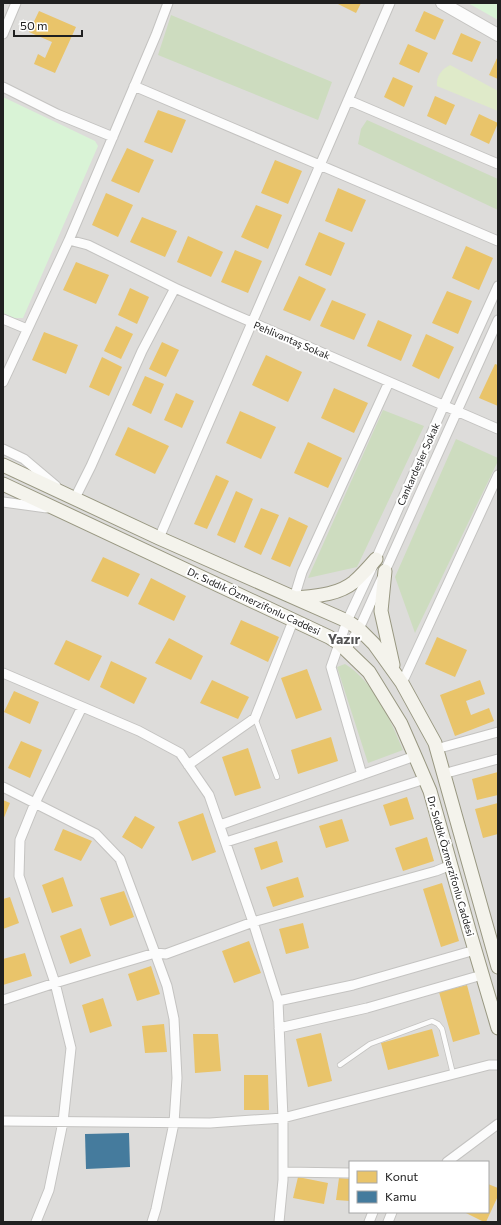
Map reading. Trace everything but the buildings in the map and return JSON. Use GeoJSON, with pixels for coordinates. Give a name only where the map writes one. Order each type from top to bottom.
{"type":"FeatureCollection","features":[{"type":"Feature","properties":{"kind":"main road","name":"Dr. Sıddık Özmerzifonlu Caddesi"},"geometry":{"type":"LineString","coordinates":[[3,465],[159,538],[347,621],[359,629],[374,644],[398,678],[435,743],[498,967]]}},
{"type":"Feature","properties":{"kind":"main road","name":"Dr. Sıddık Özmerzifonlu Caddesi"},"geometry":{"type":"LineString","coordinates":[[3,484],[329,637],[343,646],[369,672],[401,724],[430,790],[498,1028]]}},
{"type":"Feature","properties":{"kind":"main road"},"geometry":{"type":"LineString","coordinates":[[294,598],[312,597],[336,592],[353,582],[376,559]]}},
{"type":"Feature","properties":{"kind":"main road"},"geometry":{"type":"LineString","coordinates":[[385,571],[381,611],[398,678]]}},
{"type":"Feature","properties":{"kind":"street"},"geometry":{"type":"LineString","coordinates":[[3,34],[16,3]]}},
{"type":"Feature","properties":{"kind":"street"},"geometry":{"type":"LineString","coordinates":[[3,382],[69,240],[156,35],[168,3]]}},
{"type":"Feature","properties":{"kind":"street"},"geometry":{"type":"LineString","coordinates":[[159,538],[390,3]]}},
{"type":"Feature","properties":{"kind":"street"},"geometry":{"type":"LineString","coordinates":[[442,3],[498,35]]}},
{"type":"Feature","properties":{"kind":"street"},"geometry":{"type":"LineString","coordinates":[[134,86],[498,241]]}},
{"type":"Feature","properties":{"kind":"street"},"geometry":{"type":"LineString","coordinates":[[3,87],[57,114],[113,137]]}},
{"type":"Feature","properties":{"kind":"street"},"geometry":{"type":"LineString","coordinates":[[348,100],[498,164]]}},
{"type":"Feature","properties":{"kind":"street","name":"Pehlivantaş Sokak"},"geometry":{"type":"LineString","coordinates":[[69,240],[88,245],[175,288],[498,429]]}},
{"type":"Feature","properties":{"kind":"street","name":"Cankardeşler Sokak"},"geometry":{"type":"LineString","coordinates":[[343,646],[347,621],[498,286]]}},
{"type":"Feature","properties":{"kind":"street"},"geometry":{"type":"LineString","coordinates":[[3,449],[24,459],[70,496],[91,466],[142,351],[175,288]]}},
{"type":"Feature","properties":{"kind":"street"},"geometry":{"type":"LineString","coordinates":[[3,319],[27,329]]}},
{"type":"Feature","properties":{"kind":"street","name":"Cankardeşler Sokak"},"geometry":{"type":"LineString","coordinates":[[343,646],[359,629],[498,320]]}},
{"type":"Feature","properties":{"kind":"street"},"geometry":{"type":"LineString","coordinates":[[294,598],[302,572],[389,382]]}},
{"type":"Feature","properties":{"kind":"street"},"geometry":{"type":"LineString","coordinates":[[398,678],[498,475]]}},
{"type":"Feature","properties":{"kind":"street"},"geometry":{"type":"LineString","coordinates":[[3,502],[59,510]]}},
{"type":"Feature","properties":{"kind":"street"},"geometry":{"type":"LineString","coordinates":[[188,765],[254,718],[293,620]]}},
{"type":"Feature","properties":{"kind":"street"},"geometry":{"type":"LineString","coordinates":[[343,646],[331,666],[362,775]]}},
{"type":"Feature","properties":{"kind":"street"},"geometry":{"type":"LineString","coordinates":[[3,673],[146,734],[180,753],[210,795],[278,1001],[283,1118],[279,1222]]}},
{"type":"Feature","properties":{"kind":"street"},"geometry":{"type":"LineString","coordinates":[[36,1222],[49,1190],[63,1122],[71,1048],[54,983],[19,876],[20,840],[35,803],[82,707]]}},
{"type":"Feature","properties":{"kind":"street"},"geometry":{"type":"LineString","coordinates":[[436,749],[498,732]]}},
{"type":"Feature","properties":{"kind":"street"},"geometry":{"type":"LineString","coordinates":[[220,825],[415,756]]}},
{"type":"Feature","properties":{"kind":"street"},"geometry":{"type":"LineString","coordinates":[[444,774],[498,759]]}},
{"type":"Feature","properties":{"kind":"street"},"geometry":{"type":"LineString","coordinates":[[226,842],[425,779]]}},
{"type":"Feature","properties":{"kind":"street"},"geometry":{"type":"LineString","coordinates":[[3,787],[96,834],[120,859],[167,986],[174,1020],[177,1078],[174,1123],[152,1222]]}},
{"type":"Feature","properties":{"kind":"street"},"geometry":{"type":"LineString","coordinates":[[3,1000],[155,953],[166,954],[253,922],[451,866]]}},
{"type":"Feature","properties":{"kind":"street"},"geometry":{"type":"LineString","coordinates":[[278,1001],[354,985],[475,950]]}},
{"type":"Feature","properties":{"kind":"street"},"geometry":{"type":"LineString","coordinates":[[279,1028],[367,1008],[482,975]]}},
{"type":"Feature","properties":{"kind":"street"},"geometry":{"type":"LineString","coordinates":[[3,1121],[210,1123],[283,1118],[489,1065],[498,1065]]}},
{"type":"Feature","properties":{"kind":"street"},"geometry":{"type":"LineString","coordinates":[[448,1161],[498,1124]]}},
{"type":"Feature","properties":{"kind":"street"},"geometry":{"type":"LineString","coordinates":[[282,1172],[349,1173]]}},
{"type":"Feature","properties":{"kind":"lane"},"geometry":{"type":"LineString","coordinates":[[254,718],[277,777]]}},
{"type":"Feature","properties":{"kind":"lane"},"geometry":{"type":"LineString","coordinates":[[340,1065],[370,1044],[432,1021],[438,1024],[442,1029],[454,1074]]}},
{"type":"Feature","properties":{"kind":"shaded area"},"geometry":{"type":"Polygon","coordinates":[[[3,3],[498,3],[498,1222],[3,1222],[3,3]]]}},
{"type":"Feature","properties":{"kind":"green space"},"geometry":{"type":"Polygon","coordinates":[[[468,3],[498,3],[498,20],[468,3]]]}},
{"type":"Feature","properties":{"kind":"green space"},"geometry":{"type":"Polygon","coordinates":[[[171,15],[332,82],[318,120],[158,55],[171,15]]]}},
{"type":"Feature","properties":{"kind":"green space"},"geometry":{"type":"Polygon","coordinates":[[[450,65],[498,91],[498,111],[437,86],[437,79],[440,73],[450,65]]]}},
{"type":"Feature","properties":{"kind":"green space"},"geometry":{"type":"Polygon","coordinates":[[[3,97],[95,141],[98,146],[23,318],[14,318],[3,313],[3,97]]]}},
{"type":"Feature","properties":{"kind":"green space"},"geometry":{"type":"Polygon","coordinates":[[[367,120],[498,179],[498,210],[358,144],[361,129],[367,120]]]}},
{"type":"Feature","properties":{"kind":"green space"},"geometry":{"type":"Polygon","coordinates":[[[383,410],[424,426],[357,567],[308,578],[383,410]]]}},
{"type":"Feature","properties":{"kind":"green space"},"geometry":{"type":"Polygon","coordinates":[[[456,439],[498,458],[498,461],[415,633],[395,577],[456,439]]]}},
{"type":"Feature","properties":{"kind":"green space"},"geometry":{"type":"Polygon","coordinates":[[[345,664],[373,691],[387,714],[403,750],[368,763],[337,667],[345,664]]]}},
{"type":"Feature","properties":{"kind":"district","name":"Yazır"},"geometry":{"type":"Point","coordinates":[344,639]}}]}
